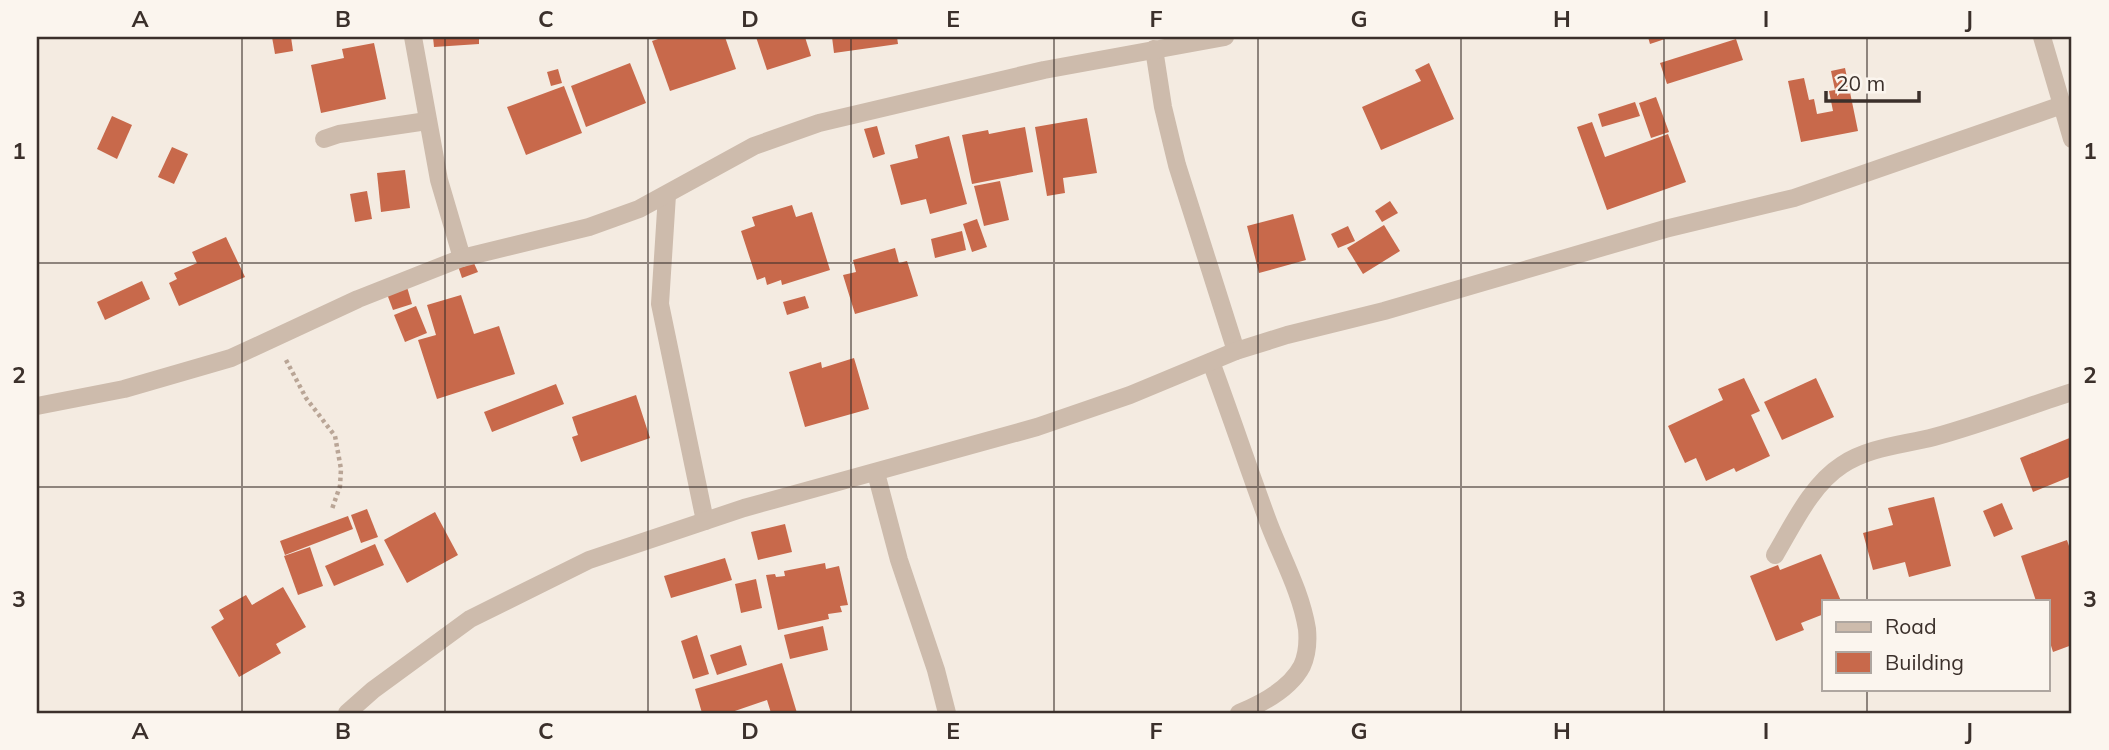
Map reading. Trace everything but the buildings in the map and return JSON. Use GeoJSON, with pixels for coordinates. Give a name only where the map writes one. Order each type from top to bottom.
{"type":"FeatureCollection","features":[{"type":"Feature","properties":{"kind":"street"},"geometry":{"type":"LineString","coordinates":[[413,37],[439,180],[462,258]]}},
{"type":"Feature","properties":{"kind":"street"},"geometry":{"type":"LineString","coordinates":[[37,406],[124,389],[230,358],[358,299],[462,258],[589,227],[639,209],[754,146],[819,122],[1031,73],[1225,37]]}},
{"type":"Feature","properties":{"kind":"street"},"geometry":{"type":"LineString","coordinates":[[2042,37],[2072,139]]}},
{"type":"Feature","properties":{"kind":"street"},"geometry":{"type":"LineString","coordinates":[[1154,49],[1163,107],[1177,165],[1236,351]]}},
{"type":"Feature","properties":{"kind":"street"},"geometry":{"type":"LineString","coordinates":[[347,713],[373,690],[470,619],[589,560],[744,509],[1048,423],[1130,395],[1236,351],[1287,335],[1384,311],[1665,229],[1794,198],[2062,105]]}},
{"type":"Feature","properties":{"kind":"street"},"geometry":{"type":"LineString","coordinates":[[324,139],[339,134],[427,121]]}},
{"type":"Feature","properties":{"kind":"street"},"geometry":{"type":"LineString","coordinates":[[667,195],[660,304],[705,522]]}},
{"type":"Feature","properties":{"kind":"street"},"geometry":{"type":"LineString","coordinates":[[1211,362],[1269,525],[1289,571],[1307,628],[1308,642],[1302,665],[1297,672],[1264,702],[1238,713]]}},
{"type":"Feature","properties":{"kind":"street"},"geometry":{"type":"LineString","coordinates":[[1775,555],[1798,516],[1824,481],[1842,465],[1898,443],[1932,437],[2072,392]]}},
{"type":"Feature","properties":{"kind":"street"},"geometry":{"type":"LineString","coordinates":[[876,473],[899,560],[936,670],[947,713]]}},
{"type":"Feature","properties":{"kind":"path"},"geometry":{"type":"LineString","coordinates":[[275,339],[306,398],[335,436],[341,469],[340,486],[332,509]]}}]}
